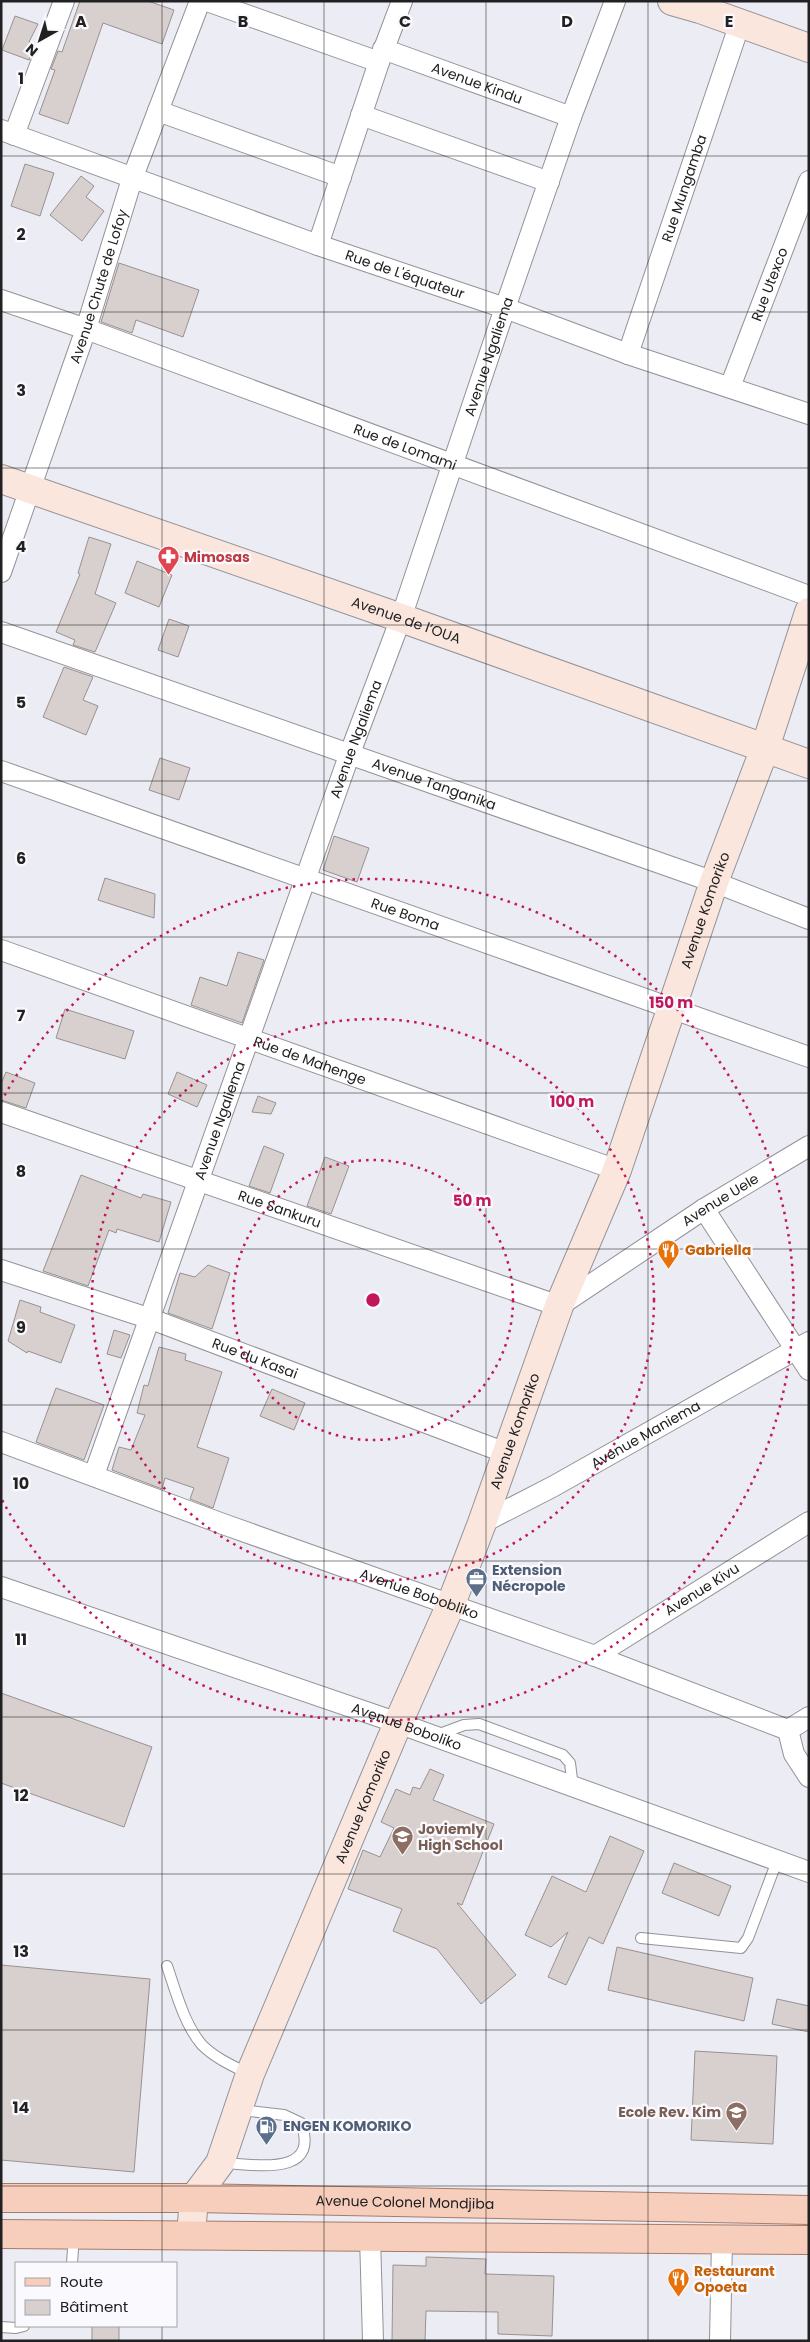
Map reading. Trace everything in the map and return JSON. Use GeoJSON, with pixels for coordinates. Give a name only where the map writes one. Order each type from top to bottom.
{"type":"FeatureCollection","features":[{"type":"Feature","properties":{"kind":"main road","name":"Avenue Colonel Mondjiba"},"geometry":{"type":"LineString","coordinates":[[1,2198],[194,2198],[809,2210]]}},
{"type":"Feature","properties":{"kind":"main road"},"geometry":{"type":"LineString","coordinates":[[1,2234],[809,2240]]}},
{"type":"Feature","properties":{"kind":"street"},"geometry":{"type":"LineString","coordinates":[[8,132],[64,1]]}},
{"type":"Feature","properties":{"kind":"street","name":"Avenue Chute de Lofoy"},"geometry":{"type":"LineString","coordinates":[[1,572],[86,329],[132,179],[200,1]]}},
{"type":"Feature","properties":{"kind":"street","name":"Avenue Kindu"},"geometry":{"type":"LineString","coordinates":[[207,1],[571,117]]}},
{"type":"Feature","properties":{"kind":"street"},"geometry":{"type":"LineString","coordinates":[[318,245],[381,56],[402,1]]}},
{"type":"Feature","properties":{"kind":"street","name":"Avenue Ngaliema"},"geometry":{"type":"LineString","coordinates":[[94,1475],[152,1319],[198,1181],[400,618],[571,117],[615,1]]}},
{"type":"Feature","properties":{"kind":"street"},"geometry":{"type":"LineString","coordinates":[[672,1],[809,48]]}},
{"type":"Feature","properties":{"kind":"street","name":"Rue Mungamba"},"geometry":{"type":"LineString","coordinates":[[628,354],[740,23]]}},
{"type":"Feature","properties":{"kind":"street"},"geometry":{"type":"LineString","coordinates":[[158,111],[340,177]]}},
{"type":"Feature","properties":{"kind":"street"},"geometry":{"type":"LineString","coordinates":[[361,115],[549,182]]}},
{"type":"Feature","properties":{"kind":"street","name":"Rue de L'équateur"},"geometry":{"type":"LineString","coordinates":[[8,132],[132,179],[318,245],[505,308],[628,354],[809,414]]}},
{"type":"Feature","properties":{"kind":"street","name":"Rue Utexco"},"geometry":{"type":"LineString","coordinates":[[730,387],[809,181]]}},
{"type":"Feature","properties":{"kind":"street","name":"Rue de Lomami"},"geometry":{"type":"LineString","coordinates":[[1,300],[86,329],[452,463],[809,596]]}},
{"type":"Feature","properties":{"kind":"street","name":"Avenue de l’OUA"},"geometry":{"type":"LineString","coordinates":[[1,479],[400,618],[809,764]]}},
{"type":"Feature","properties":{"kind":"street","name":"Avenue Komoriko"},"geometry":{"type":"LineString","coordinates":[[194,2198],[220,2163],[240,2110],[250,2074],[398,1723],[451,1604],[482,1523],[559,1306],[617,1170],[714,882],[765,748],[809,612]]}},
{"type":"Feature","properties":{"kind":"street","name":"Avenue Tanganika"},"geometry":{"type":"LineString","coordinates":[[1,632],[714,882],[809,919]]}},
{"type":"Feature","properties":{"kind":"street","name":"Rue Boma"},"geometry":{"type":"LineString","coordinates":[[1,771],[809,1056]]}},
{"type":"Feature","properties":{"kind":"street","name":"Rue de Mahenge"},"geometry":{"type":"LineString","coordinates":[[1,950],[617,1170]]}},
{"type":"Feature","properties":{"kind":"street","name":"Rue Sankuru"},"geometry":{"type":"LineString","coordinates":[[1,1112],[559,1306]]}},
{"type":"Feature","properties":{"kind":"street","name":"Avenue Uele"},"geometry":{"type":"LineString","coordinates":[[559,1306],[704,1209],[809,1146]]}},
{"type":"Feature","properties":{"kind":"street"},"geometry":{"type":"LineString","coordinates":[[704,1209],[802,1346],[809,1370]]}},
{"type":"Feature","properties":{"kind":"street","name":"Rue du Kasai"},"geometry":{"type":"LineString","coordinates":[[1,1270],[152,1319],[506,1453]]}},
{"type":"Feature","properties":{"kind":"street","name":"Avenue Maniema"},"geometry":{"type":"LineString","coordinates":[[482,1523],[563,1481],[802,1346]]}},
{"type":"Feature","properties":{"kind":"street","name":"Avenue Bobobliko"},"geometry":{"type":"LineString","coordinates":[[1,1442],[223,1524],[595,1656],[788,1730]]}},
{"type":"Feature","properties":{"kind":"street","name":"Avenue Kivu"},"geometry":{"type":"LineString","coordinates":[[595,1656],[809,1522]]}},
{"type":"Feature","properties":{"kind":"street","name":"Avenue Boboliko"},"geometry":{"type":"LineString","coordinates":[[1,1587],[398,1723],[809,1872]]}},
{"type":"Feature","properties":{"kind":"street"},"geometry":{"type":"LineString","coordinates":[[809,1717],[788,1730],[794,1754],[809,1777]]}},
{"type":"Feature","properties":{"kind":"street"},"geometry":{"type":"LineString","coordinates":[[191,2235],[194,2198]]}},
{"type":"Feature","properties":{"kind":"street"},"geometry":{"type":"LineString","coordinates":[[370,2236],[373,2341]]}},
{"type":"Feature","properties":{"kind":"street"},"geometry":{"type":"LineString","coordinates":[[720,2341],[722,2240]]}},
{"type":"Feature","properties":{"kind":"lane"},"geometry":{"type":"LineString","coordinates":[[641,1938],[740,1948],[748,1938],[777,1861]]}},
{"type":"Feature","properties":{"kind":"lane"},"geometry":{"type":"LineString","coordinates":[[167,1966],[178,2000],[202,2044],[227,2064],[250,2074]]}},
{"type":"Feature","properties":{"kind":"lane"},"geometry":{"type":"LineString","coordinates":[[220,2163],[279,2165],[291,2163],[300,2157],[306,2138],[301,2123],[284,2115],[240,2110]]}},
{"type":"Feature","properties":{"kind":"lane"},"geometry":{"type":"LineString","coordinates":[[72,2262],[74,2234]]}},
{"type":"Feature","properties":{"kind":"lane"},"geometry":{"type":"LineString","coordinates":[[1,2327],[20,2327]]}},
{"type":"Feature","properties":{"kind":"building"},"geometry":{"type":"Polygon","coordinates":[[[80,1],[148,1],[174,10],[162,44],[103,23],[68,124],[39,114],[55,70],[51,69],[58,51],[62,52],[80,1]]]}},
{"type":"Feature","properties":{"kind":"building"},"geometry":{"type":"Polygon","coordinates":[[[15,16],[38,24],[29,42],[35,44],[29,60],[2,50],[15,16]]]}},
{"type":"Feature","properties":{"kind":"building"},"geometry":{"type":"Polygon","coordinates":[[[25,164],[54,173],[40,216],[11,206],[25,164]]]}},
{"type":"Feature","properties":{"kind":"building"},"geometry":{"type":"Polygon","coordinates":[[[81,176],[94,186],[86,197],[104,211],[82,241],[50,215],[81,176]]]}},
{"type":"Feature","properties":{"kind":"building"},"geometry":{"type":"Polygon","coordinates":[[[119,263],[199,290],[183,337],[136,320],[132,333],[101,322],[119,263]]]}},
{"type":"Feature","properties":{"kind":"building"},"geometry":{"type":"Polygon","coordinates":[[[89,537],[111,544],[95,594],[116,603],[95,652],[73,645],[75,640],[56,632],[80,574],[78,573],[89,537]]]}},
{"type":"Feature","properties":{"kind":"building"},"geometry":{"type":"Polygon","coordinates":[[[137,561],[172,575],[159,607],[125,593],[137,561]]]}},
{"type":"Feature","properties":{"kind":"building"},"geometry":{"type":"Polygon","coordinates":[[[169,619],[189,626],[178,657],[158,650],[169,619]]]}},
{"type":"Feature","properties":{"kind":"building"},"geometry":{"type":"Polygon","coordinates":[[[64,667],[93,677],[83,700],[98,706],[86,735],[43,717],[64,667]]]}},
{"type":"Feature","properties":{"kind":"building"},"geometry":{"type":"Polygon","coordinates":[[[160,758],[190,768],[179,800],[149,790],[160,758]]]}},
{"type":"Feature","properties":{"kind":"building"},"geometry":{"type":"Polygon","coordinates":[[[334,836],[369,848],[357,882],[323,870],[334,836]]]}},
{"type":"Feature","properties":{"kind":"building"},"geometry":{"type":"Polygon","coordinates":[[[105,878],[155,894],[154,918],[98,900],[105,878]]]}},
{"type":"Feature","properties":{"kind":"building"},"geometry":{"type":"Polygon","coordinates":[[[238,952],[264,960],[242,1023],[191,1005],[200,977],[227,986],[238,952]]]}},
{"type":"Feature","properties":{"kind":"building"},"geometry":{"type":"Polygon","coordinates":[[[65,1009],[134,1031],[125,1059],[56,1038],[65,1009]]]}},
{"type":"Feature","properties":{"kind":"building"},"geometry":{"type":"Polygon","coordinates":[[[6,1072],[35,1083],[26,1108],[1,1100],[1,1084],[6,1072]]]}},
{"type":"Feature","properties":{"kind":"building"},"geometry":{"type":"Polygon","coordinates":[[[177,1072],[207,1085],[197,1107],[168,1094],[177,1072]]]}},
{"type":"Feature","properties":{"kind":"building"},"geometry":{"type":"Polygon","coordinates":[[[258,1096],[276,1103],[271,1114],[252,1112],[258,1096]]]}},
{"type":"Feature","properties":{"kind":"building"},"geometry":{"type":"Polygon","coordinates":[[[264,1146],[284,1154],[270,1193],[249,1186],[264,1146]]]}},
{"type":"Feature","properties":{"kind":"building"},"geometry":{"type":"Polygon","coordinates":[[[325,1157],[349,1166],[331,1214],[307,1206],[325,1157]]]}},
{"type":"Feature","properties":{"kind":"building"},"geometry":{"type":"Polygon","coordinates":[[[81,1175],[141,1198],[143,1194],[171,1202],[159,1242],[117,1229],[116,1233],[109,1230],[88,1286],[43,1271],[81,1175]]]}},
{"type":"Feature","properties":{"kind":"building"},"geometry":{"type":"Polygon","coordinates":[[[208,1265],[230,1273],[212,1329],[168,1313],[180,1273],[195,1277],[208,1265]]]}},
{"type":"Feature","properties":{"kind":"building"},"geometry":{"type":"Polygon","coordinates":[[[20,1300],[41,1307],[40,1312],[75,1325],[61,1363],[28,1351],[27,1353],[8,1341],[20,1300]]]}},
{"type":"Feature","properties":{"kind":"building"},"geometry":{"type":"Polygon","coordinates":[[[114,1330],[130,1335],[121,1358],[107,1354],[114,1330]]]}},
{"type":"Feature","properties":{"kind":"building"},"geometry":{"type":"Polygon","coordinates":[[[159,1347],[186,1354],[185,1360],[222,1372],[197,1447],[229,1458],[213,1508],[190,1499],[194,1488],[165,1478],[162,1489],[112,1470],[119,1447],[131,1450],[145,1415],[137,1413],[144,1385],[148,1386],[159,1347]]]}},
{"type":"Feature","properties":{"kind":"building"},"geometry":{"type":"Polygon","coordinates":[[[56,1388],[104,1405],[84,1460],[36,1442],[56,1388]]]}},
{"type":"Feature","properties":{"kind":"building"},"geometry":{"type":"Polygon","coordinates":[[[272,1389],[305,1403],[294,1430],[260,1416],[272,1389]]]}},
{"type":"Feature","properties":{"kind":"building"},"geometry":{"type":"Polygon","coordinates":[[[1,1693],[152,1747],[124,1827],[1,1783],[1,1693]]]}},
{"type":"Feature","properties":{"kind":"building"},"geometry":{"type":"Polygon","coordinates":[[[430,1769],[444,1775],[433,1800],[494,1824],[462,1905],[457,1903],[516,1975],[481,2004],[437,1949],[393,1931],[402,1909],[348,1889],[363,1850],[380,1857],[394,1828],[381,1822],[396,1789],[410,1795],[413,1787],[420,1789],[430,1769]]]}},
{"type":"Feature","properties":{"kind":"building"},"geometry":{"type":"Polygon","coordinates":[[[610,1836],[644,1851],[603,1944],[589,1937],[566,1985],[548,1977],[568,1932],[551,1947],[525,1935],[552,1876],[586,1892],[610,1836]]]}},
{"type":"Feature","properties":{"kind":"building"},"geometry":{"type":"Polygon","coordinates":[[[674,1863],[731,1886],[719,1916],[662,1893],[674,1863]]]}},
{"type":"Feature","properties":{"kind":"building"},"geometry":{"type":"Polygon","coordinates":[[[617,1947],[753,1978],[744,2021],[608,1990],[617,1947]]]}},
{"type":"Feature","properties":{"kind":"building"},"geometry":{"type":"Polygon","coordinates":[[[1,1965],[150,1979],[134,2172],[1,2160],[1,1965]]]}},
{"type":"Feature","properties":{"kind":"building"},"geometry":{"type":"Polygon","coordinates":[[[777,1999],[809,2006],[809,2032],[772,2024],[777,1999]]]}},
{"type":"Feature","properties":{"kind":"building"},"geometry":{"type":"Polygon","coordinates":[[[695,2051],[777,2056],[773,2144],[691,2140],[695,2051]]]}},
{"type":"Feature","properties":{"kind":"building"},"geometry":{"type":"Polygon","coordinates":[[[426,2257],[486,2259],[485,2274],[554,2276],[552,2336],[498,2334],[498,2312],[426,2311],[425,2341],[392,2341],[393,2265],[426,2266],[426,2257]]]}},
{"type":"Feature","properties":{"kind":"building"},"geometry":{"type":"Polygon","coordinates":[[[92,2327],[119,2327],[119,2341],[92,2341],[92,2327]]]}},
{"type":"Feature","properties":{"kind":"place","name":"Mimosas"},"geometry":{"type":"Point","coordinates":[168,576]}},
{"type":"Feature","properties":{"kind":"place","name":"Gabriella"},"geometry":{"type":"Point","coordinates":[669,1269]}},
{"type":"Feature","properties":{"kind":"place","name":"Extension Nécropole"},"geometry":{"type":"Point","coordinates":[476,1597]}},
{"type":"Feature","properties":{"kind":"place","name":"Joviemly High School"},"geometry":{"type":"Point","coordinates":[402,1856]}},
{"type":"Feature","properties":{"kind":"place","name":"Ecole Rev. Kim"},"geometry":{"type":"Point","coordinates":[737,2131]}},
{"type":"Feature","properties":{"kind":"place","name":"ENGEN KOMORIKO"},"geometry":{"type":"Point","coordinates":[267,2145]}},
{"type":"Feature","properties":{"kind":"place","name":"Restaurant Opoeta"},"geometry":{"type":"Point","coordinates":[678,2298]}}]}
